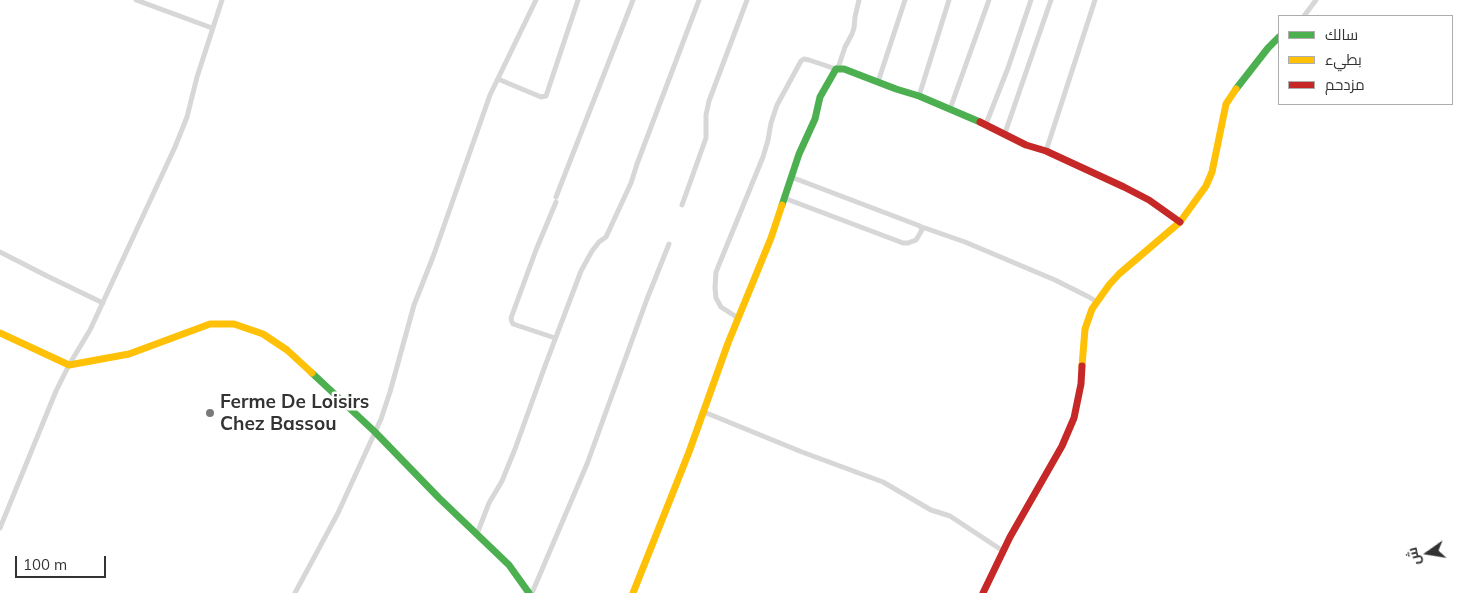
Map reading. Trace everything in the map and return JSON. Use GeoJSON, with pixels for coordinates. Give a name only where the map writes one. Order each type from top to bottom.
{"type":"FeatureCollection","features":[{"type":"Feature","properties":{"kind":"street"},"geometry":{"type":"LineString","coordinates":[[136,0],[212,28]]}},
{"type":"Feature","properties":{"kind":"street"},"geometry":{"type":"LineString","coordinates":[[0,528],[44,419],[70,365],[90,330],[175,147],[187,117],[196,77],[222,0]]}},
{"type":"Feature","properties":{"kind":"street"},"geometry":{"type":"LineString","coordinates":[[294,593],[338,514],[382,419],[416,298],[433,257],[490,95],[536,0]]}},
{"type":"Feature","properties":{"kind":"street"},"geometry":{"type":"LineString","coordinates":[[498,79],[540,97],[546,96],[578,0]]}},
{"type":"Feature","properties":{"kind":"street"},"geometry":{"type":"LineString","coordinates":[[555,338],[513,324],[511,318],[633,0]]}},
{"type":"Feature","properties":{"kind":"street"},"geometry":{"type":"LineString","coordinates":[[477,534],[489,503],[502,481],[515,449],[581,271],[592,251],[606,237],[627,192],[699,0]]}},
{"type":"Feature","properties":{"kind":"street"},"geometry":{"type":"LineString","coordinates":[[682,205],[706,138],[706,115],[709,101],[747,0]]}},
{"type":"Feature","properties":{"kind":"street"},"geometry":{"type":"LineString","coordinates":[[633,593],[704,412],[738,318],[771,238],[799,154],[815,119],[820,97],[841,62],[845,47],[852,34],[859,0]]}},
{"type":"Feature","properties":{"kind":"street"},"geometry":{"type":"LineString","coordinates":[[878,82],[904,0]]}},
{"type":"Feature","properties":{"kind":"street"},"geometry":{"type":"LineString","coordinates":[[919,96],[949,0]]}},
{"type":"Feature","properties":{"kind":"street"},"geometry":{"type":"LineString","coordinates":[[950,109],[988,0]]}},
{"type":"Feature","properties":{"kind":"street"},"geometry":{"type":"LineString","coordinates":[[986,124],[1031,0]]}},
{"type":"Feature","properties":{"kind":"street"},"geometry":{"type":"LineString","coordinates":[[1005,133],[1050,0]]}},
{"type":"Feature","properties":{"kind":"street"},"geometry":{"type":"LineString","coordinates":[[1046,152],[1095,0]]}},
{"type":"Feature","properties":{"kind":"street"},"geometry":{"type":"LineString","coordinates":[[1305,15],[1316,0]]}},
{"type":"Feature","properties":{"kind":"street"},"geometry":{"type":"LineString","coordinates":[[983,593],[1003,550],[1062,446],[1074,418],[1081,384],[1085,329],[1092,309],[1119,274],[1180,222],[1202,192],[1212,172],[1222,118],[1229,100],[1278,37]]}},
{"type":"Feature","properties":{"kind":"street"},"geometry":{"type":"LineString","coordinates":[[738,318],[721,307],[716,298],[716,272],[762,157],[777,105],[801,61],[804,59],[844,70],[919,96],[986,124],[1026,145],[1131,190],[1180,222]]}},
{"type":"Feature","properties":{"kind":"street"},"geometry":{"type":"LineString","coordinates":[[791,177],[966,242],[1055,280],[1097,302]]}},
{"type":"Feature","properties":{"kind":"street"},"geometry":{"type":"LineString","coordinates":[[784,198],[905,244],[916,240],[922,232],[922,227]]}},
{"type":"Feature","properties":{"kind":"street"},"geometry":{"type":"LineString","coordinates":[[0,333],[70,365],[130,354],[210,324],[234,324],[263,334],[287,350],[375,432],[438,498],[509,565],[530,593],[587,464],[669,244]]}},
{"type":"Feature","properties":{"kind":"street"},"geometry":{"type":"LineString","coordinates":[[0,252],[103,303]]}},
{"type":"Feature","properties":{"kind":"street"},"geometry":{"type":"LineString","coordinates":[[704,412],[883,482],[931,510],[950,516],[1003,550]]}},
{"type":"Feature","properties":{"kind":"traffic: fast"},"geometry":{"type":"LineString","coordinates":[[1236,89],[1278,38]]}},
{"type":"Feature","properties":{"kind":"traffic: fast"},"geometry":{"type":"LineString","coordinates":[[782,205],[799,154],[815,119],[820,97],[836,69],[844,69],[919,96],[980,122]]}},
{"type":"Feature","properties":{"kind":"traffic: fast"},"geometry":{"type":"LineString","coordinates":[[312,373],[375,432],[439,498],[509,565],[529,593]]}},
{"type":"Feature","properties":{"kind":"traffic: slow"},"geometry":{"type":"LineString","coordinates":[[1082,366],[1085,329],[1092,309],[1119,274],[1180,222],[1206,186],[1212,172],[1226,104],[1236,89]]}},
{"type":"Feature","properties":{"kind":"traffic: slow"},"geometry":{"type":"LineString","coordinates":[[633,593],[689,452],[728,343],[771,238],[782,205]]}},
{"type":"Feature","properties":{"kind":"traffic: slow"},"geometry":{"type":"LineString","coordinates":[[0,333],[69,365],[129,354],[210,324],[234,324],[263,334],[287,350],[312,373]]}},
{"type":"Feature","properties":{"kind":"traffic: jam"},"geometry":{"type":"LineString","coordinates":[[980,122],[1026,145],[1046,151],[1124,187],[1149,200],[1180,222]]}},
{"type":"Feature","properties":{"kind":"traffic: jam"},"geometry":{"type":"LineString","coordinates":[[983,593],[1010,537],[1062,446],[1074,418],[1081,384],[1082,366]]}},
{"type":"Feature","properties":{"kind":"place","name":"Ferme De Loisirs Chez Bassou"},"geometry":{"type":"Point","coordinates":[210,413]}}]}
